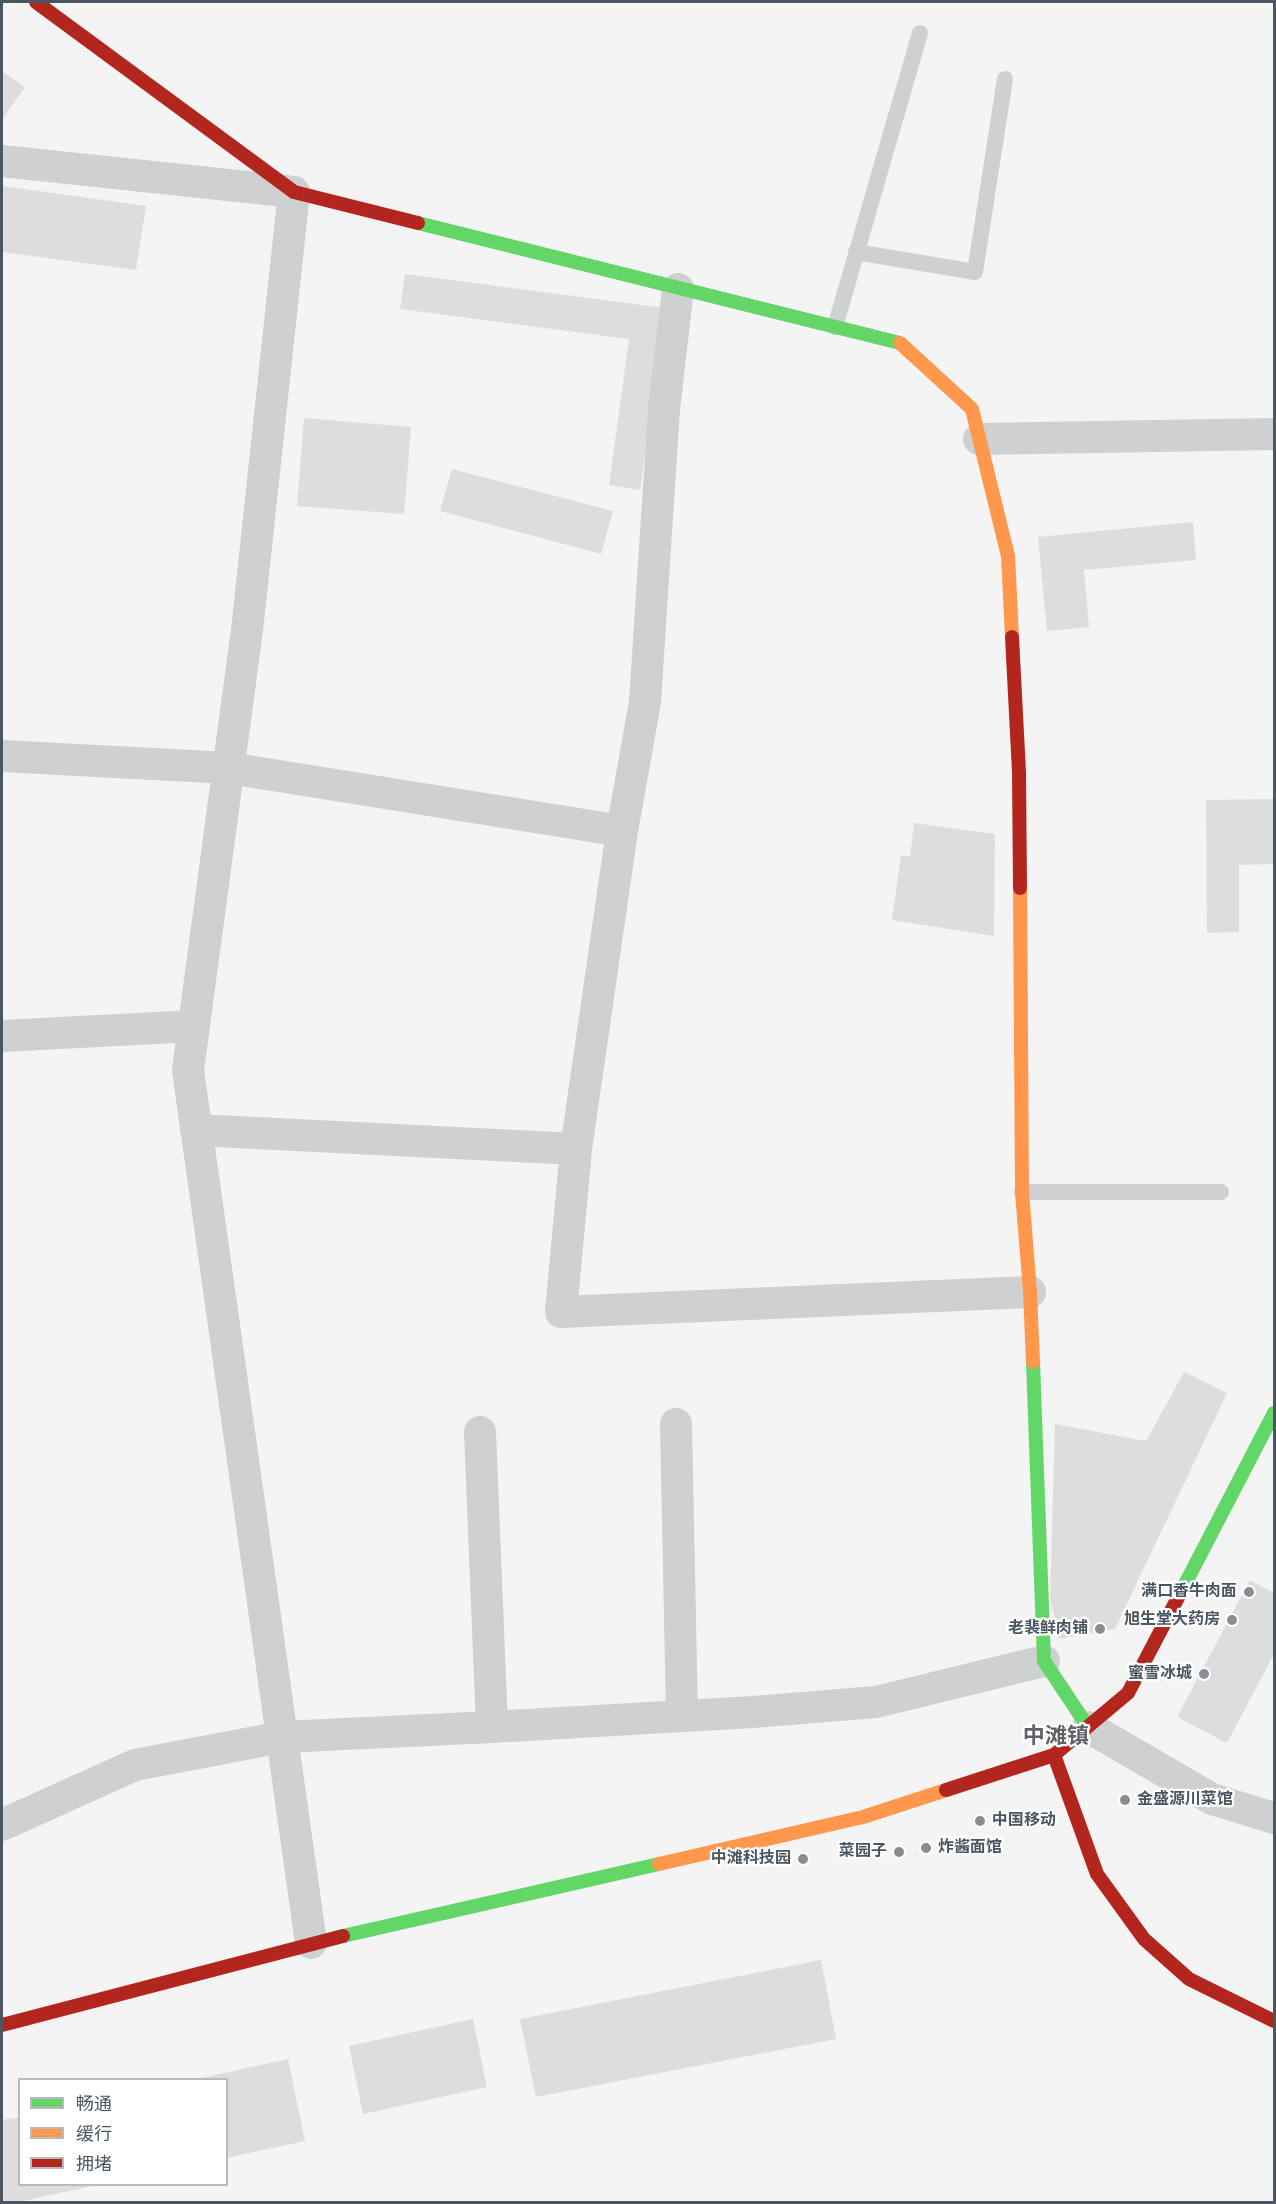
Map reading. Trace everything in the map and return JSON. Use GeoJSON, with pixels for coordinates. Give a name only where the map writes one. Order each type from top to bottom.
{"type":"FeatureCollection","features":[{"type":"Feature","properties":{"kind":"street"},"geometry":{"type":"LineString","coordinates":[[36,2],[294,192]]}},
{"type":"Feature","properties":{"kind":"street"},"geometry":{"type":"LineString","coordinates":[[2,161],[294,192],[902,343],[972,409],[1008,556],[1019,772],[1022,1192],[1030,1292],[1044,1661],[1088,1727],[1212,1799],[1275,1818]]}},
{"type":"Feature","properties":{"kind":"street"},"geometry":{"type":"LineString","coordinates":[[294,192],[249,618],[188,1070],[311,1943]]}},
{"type":"Feature","properties":{"kind":"street"},"geometry":{"type":"LineString","coordinates":[[678,289],[664,409],[645,702],[622,831],[576,1149],[561,1312],[1030,1292]]}},
{"type":"Feature","properties":{"kind":"street"},"geometry":{"type":"LineString","coordinates":[[979,439],[1275,434]]}},
{"type":"Feature","properties":{"kind":"street"},"geometry":{"type":"LineString","coordinates":[[2,756],[229,768],[622,831]]}},
{"type":"Feature","properties":{"kind":"street"},"geometry":{"type":"LineString","coordinates":[[2,1036],[194,1026]]}},
{"type":"Feature","properties":{"kind":"street"},"geometry":{"type":"LineString","coordinates":[[196,1130],[576,1149]]}},
{"type":"Feature","properties":{"kind":"street"},"geometry":{"type":"LineString","coordinates":[[2,2025],[311,1943],[863,1817],[1054,1755],[1128,1693],[1275,1413]]}},
{"type":"Feature","properties":{"kind":"street"},"geometry":{"type":"LineString","coordinates":[[676,1424],[682,1716]]}},
{"type":"Feature","properties":{"kind":"street"},"geometry":{"type":"LineString","coordinates":[[480,1432],[492,1727]]}},
{"type":"Feature","properties":{"kind":"street"},"geometry":{"type":"LineString","coordinates":[[2,1826],[135,1765],[282,1737],[682,1716],[876,1702],[1044,1661]]}},
{"type":"Feature","properties":{"kind":"street"},"geometry":{"type":"LineString","coordinates":[[1054,1755],[1097,1874],[1144,1939],[1189,1979],[1275,2021]]}},
{"type":"Feature","properties":{"kind":"lane"},"geometry":{"type":"LineString","coordinates":[[834,327],[920,33]]}},
{"type":"Feature","properties":{"kind":"lane"},"geometry":{"type":"LineString","coordinates":[[856,252],[975,272],[1005,80]]}},
{"type":"Feature","properties":{"kind":"lane"},"geometry":{"type":"LineString","coordinates":[[1022,1192],[1221,1192]]}},
{"type":"Feature","properties":{"kind":"building"},"geometry":{"type":"Polygon","coordinates":[[[2,71],[25,87],[2,120],[2,71]]]}},
{"type":"Feature","properties":{"kind":"building"},"geometry":{"type":"Polygon","coordinates":[[[2,186],[146,206],[136,270],[2,252],[2,186]]]}},
{"type":"Feature","properties":{"kind":"building"},"geometry":{"type":"Polygon","coordinates":[[[405,274],[665,308],[640,490],[609,485],[629,339],[400,309],[405,274]]]}},
{"type":"Feature","properties":{"kind":"building"},"geometry":{"type":"Polygon","coordinates":[[[304,418],[411,427],[404,514],[297,506],[304,418]]]}},
{"type":"Feature","properties":{"kind":"building"},"geometry":{"type":"Polygon","coordinates":[[[452,469],[613,511],[601,554],[440,511],[452,469]]]}},
{"type":"Feature","properties":{"kind":"building"},"geometry":{"type":"Polygon","coordinates":[[[1193,522],[1196,560],[1084,570],[1089,627],[1047,631],[1038,537],[1193,522]]]}},
{"type":"Feature","properties":{"kind":"building"},"geometry":{"type":"Polygon","coordinates":[[[1274,799],[1274,864],[1239,865],[1239,932],[1207,933],[1206,800],[1274,799]]]}},
{"type":"Feature","properties":{"kind":"building"},"geometry":{"type":"Polygon","coordinates":[[[914,823],[995,834],[994,936],[892,920],[901,855],[910,857],[914,823]]]}},
{"type":"Feature","properties":{"kind":"building"},"geometry":{"type":"Polygon","coordinates":[[[1184,1372],[1227,1393],[1115,1629],[1059,1639],[1050,1597],[1055,1424],[1146,1441],[1184,1372]]]}},
{"type":"Feature","properties":{"kind":"building"},"geometry":{"type":"Polygon","coordinates":[[[1250,1580],[1274,1593],[1274,1654],[1227,1743],[1177,1717],[1250,1580]]]}},
{"type":"Feature","properties":{"kind":"building"},"geometry":{"type":"Polygon","coordinates":[[[821,1960],[836,2039],[536,2097],[520,2019],[821,1960]]]}},
{"type":"Feature","properties":{"kind":"building"},"geometry":{"type":"Polygon","coordinates":[[[473,2019],[487,2087],[363,2114],[349,2046],[473,2019]]]}},
{"type":"Feature","properties":{"kind":"building"},"geometry":{"type":"Polygon","coordinates":[[[288,2059],[305,2141],[228,2158],[228,2078],[201,2078],[288,2059]]]}},
{"type":"Feature","properties":{"kind":"building"},"geometry":{"type":"Polygon","coordinates":[[[18,2117],[18,2186],[92,2186],[18,2202],[2,2202],[2,2120],[18,2117]]]}},
{"type":"Feature","properties":{"kind":"traffic: fast"},"geometry":{"type":"LineString","coordinates":[[418,223],[900,343]]}},
{"type":"Feature","properties":{"kind":"traffic: fast"},"geometry":{"type":"LineString","coordinates":[[1033,1362],[1044,1661],[1088,1727]]}},
{"type":"Feature","properties":{"kind":"traffic: fast"},"geometry":{"type":"LineString","coordinates":[[1183,1588],[1274,1413]]}},
{"type":"Feature","properties":{"kind":"traffic: fast"},"geometry":{"type":"LineString","coordinates":[[343,1936],[659,1864]]}},
{"type":"Feature","properties":{"kind":"traffic: slow"},"geometry":{"type":"LineString","coordinates":[[900,343],[972,409],[1008,556],[1012,637]]}},
{"type":"Feature","properties":{"kind":"traffic: slow"},"geometry":{"type":"LineString","coordinates":[[1020,888],[1022,1192],[1033,1362]]}},
{"type":"Feature","properties":{"kind":"traffic: slow"},"geometry":{"type":"LineString","coordinates":[[659,1864],[863,1817],[946,1790]]}},
{"type":"Feature","properties":{"kind":"traffic: jam"},"geometry":{"type":"LineString","coordinates":[[36,2],[294,192],[418,223]]}},
{"type":"Feature","properties":{"kind":"traffic: jam"},"geometry":{"type":"LineString","coordinates":[[1012,637],[1019,772],[1020,888]]}},
{"type":"Feature","properties":{"kind":"traffic: jam"},"geometry":{"type":"LineString","coordinates":[[946,1790],[1054,1755],[1128,1693],[1183,1588]]}},
{"type":"Feature","properties":{"kind":"traffic: jam"},"geometry":{"type":"LineString","coordinates":[[1054,1755],[1097,1874],[1144,1939],[1189,1979],[1274,2021]]}},
{"type":"Feature","properties":{"kind":"traffic: jam"},"geometry":{"type":"LineString","coordinates":[[2,2025],[343,1936]]}},
{"type":"Feature","properties":{"kind":"place","name":"满口香牛肉面"},"geometry":{"type":"Point","coordinates":[1249,1592]}},
{"type":"Feature","properties":{"kind":"place","name":"旭生堂大药房"},"geometry":{"type":"Point","coordinates":[1232,1620]}},
{"type":"Feature","properties":{"kind":"place","name":"老裴鲜肉铺"},"geometry":{"type":"Point","coordinates":[1100,1629]}},
{"type":"Feature","properties":{"kind":"place","name":"蜜雪冰城"},"geometry":{"type":"Point","coordinates":[1204,1674]}},
{"type":"Feature","properties":{"kind":"place","name":"金盛源川菜馆"},"geometry":{"type":"Point","coordinates":[1125,1800]}},
{"type":"Feature","properties":{"kind":"place","name":"中国移动"},"geometry":{"type":"Point","coordinates":[980,1821]}},
{"type":"Feature","properties":{"kind":"place","name":"炸酱面馆"},"geometry":{"type":"Point","coordinates":[926,1848]}},
{"type":"Feature","properties":{"kind":"place","name":"菜园子"},"geometry":{"type":"Point","coordinates":[899,1852]}},
{"type":"Feature","properties":{"kind":"place","name":"中滩科技园"},"geometry":{"type":"Point","coordinates":[803,1859]}},
{"type":"Feature","properties":{"kind":"district","name":"中滩镇"},"geometry":{"type":"Point","coordinates":[1056,1737]}}]}
